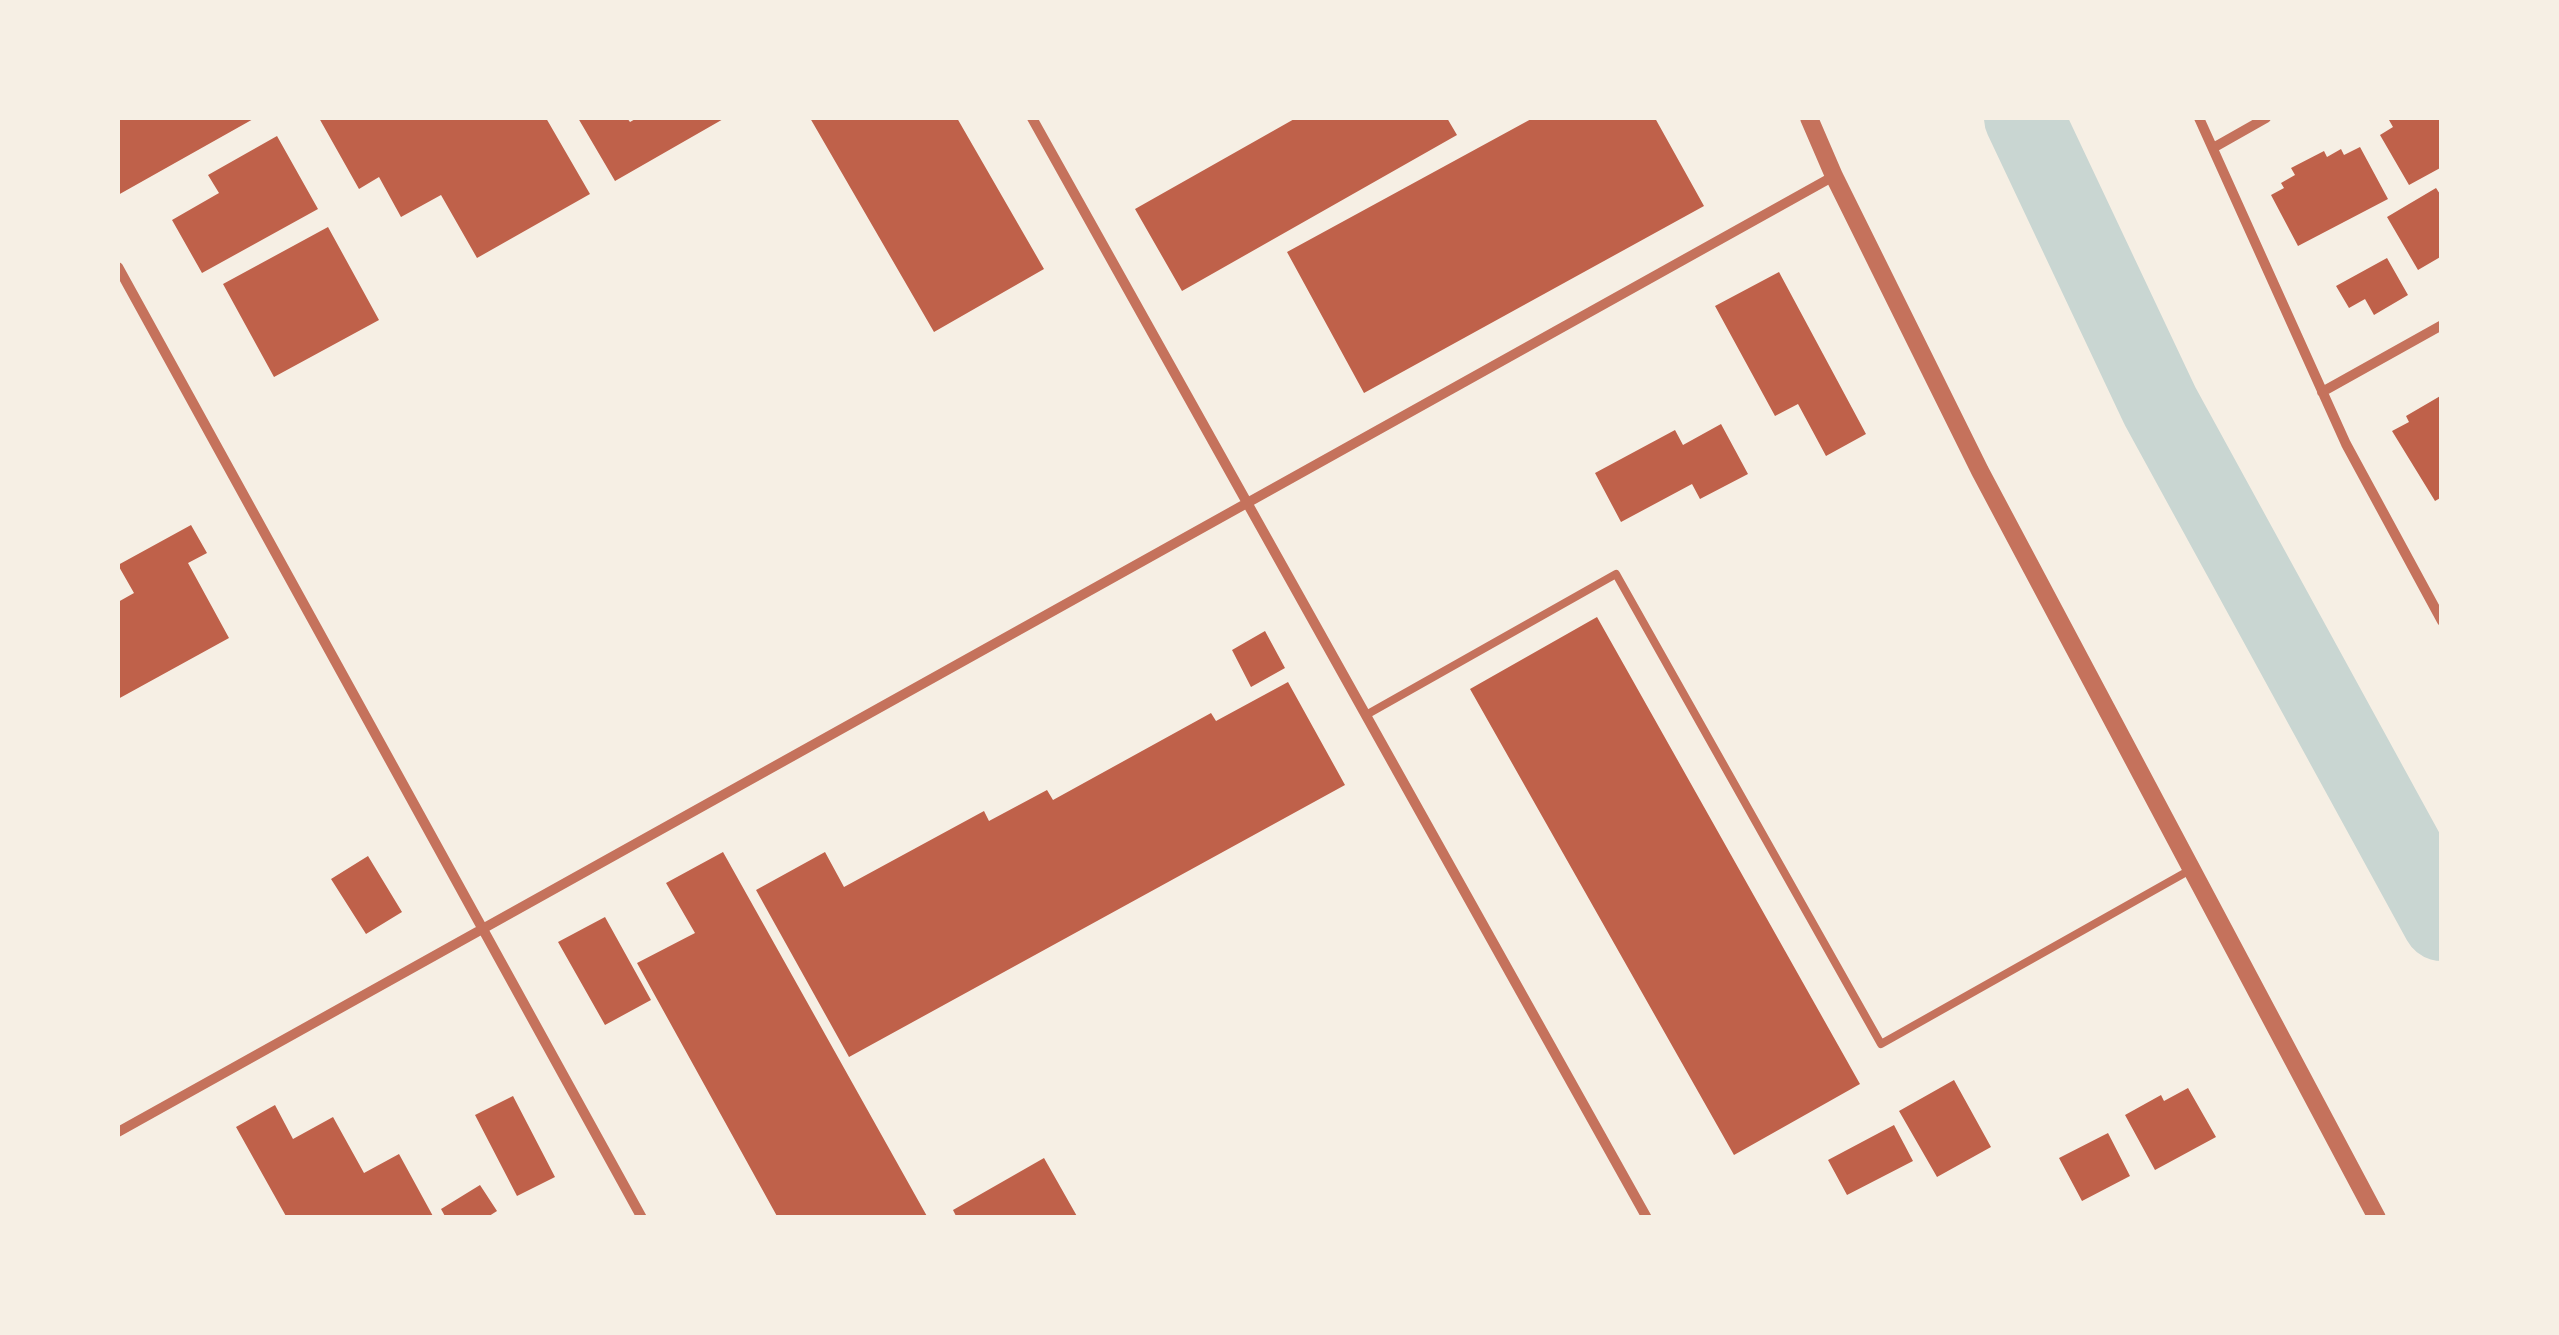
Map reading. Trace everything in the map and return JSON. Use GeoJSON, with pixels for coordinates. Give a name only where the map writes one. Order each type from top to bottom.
{"type":"FeatureCollection","features":[{"type":"Feature","properties":{"kind":"street"},"geometry":{"type":"LineString","coordinates":[[1032,118],[1648,1218]]}},
{"type":"Feature","properties":{"kind":"street"},"geometry":{"type":"LineString","coordinates":[[1809,118],[1980,471],[2377,1218]]}},
{"type":"Feature","properties":{"kind":"street"},"geometry":{"type":"LineString","coordinates":[[2200,118],[2322,392],[2438,604],[2442,620]]}},
{"type":"Feature","properties":{"kind":"street"},"geometry":{"type":"LineString","coordinates":[[2213,148],[2266,118]]}},
{"type":"Feature","properties":{"kind":"street"},"geometry":{"type":"LineString","coordinates":[[118,1132],[1834,176]]}},
{"type":"Feature","properties":{"kind":"street"},"geometry":{"type":"LineString","coordinates":[[118,267],[642,1218]]}},
{"type":"Feature","properties":{"kind":"street"},"geometry":{"type":"LineString","coordinates":[[2322,392],[2442,326]]}},
{"type":"Feature","properties":{"kind":"lane"},"geometry":{"type":"LineString","coordinates":[[1366,715],[1616,574],[1881,1044],[2190,870]]}},
{"type":"Feature","properties":{"kind":"building"},"geometry":{"type":"Polygon","coordinates":[[[118,118],[255,118],[118,195],[118,118]]]}},
{"type":"Feature","properties":{"kind":"building"},"geometry":{"type":"Polygon","coordinates":[[[319,118],[546,118],[590,194],[477,258],[441,195],[401,217],[379,177],[359,189],[319,118]]]}},
{"type":"Feature","properties":{"kind":"building"},"geometry":{"type":"Polygon","coordinates":[[[578,118],[627,118],[630,122],[637,118],[725,118],[615,181],[578,118]]]}},
{"type":"Feature","properties":{"kind":"building"},"geometry":{"type":"Polygon","coordinates":[[[810,118],[957,118],[1044,269],[934,332],[810,118]]]}},
{"type":"Feature","properties":{"kind":"building"},"geometry":{"type":"Polygon","coordinates":[[[1296,118],[1447,118],[1457,135],[1182,291],[1135,209],[1296,118]]]}},
{"type":"Feature","properties":{"kind":"building"},"geometry":{"type":"Polygon","coordinates":[[[1533,118],[1655,118],[1704,206],[1364,393],[1287,252],[1533,118]]]}},
{"type":"Feature","properties":{"kind":"building"},"geometry":{"type":"Polygon","coordinates":[[[2442,118],[2442,167],[2409,185],[2380,135],[2393,127],[2389,120],[2442,118]]]}},
{"type":"Feature","properties":{"kind":"building"},"geometry":{"type":"Polygon","coordinates":[[[277,136],[318,209],[202,273],[172,220],[219,193],[208,175],[277,136]]]}},
{"type":"Feature","properties":{"kind":"building"},"geometry":{"type":"Polygon","coordinates":[[[2360,147],[2388,199],[2298,246],[2271,195],[2295,175],[2291,168],[2324,151],[2327,157],[2341,149],[2344,155],[2360,147]]]}},
{"type":"Feature","properties":{"kind":"building"},"geometry":{"type":"Polygon","coordinates":[[[2436,188],[2442,197],[2442,256],[2418,270],[2387,217],[2436,188]]]}},
{"type":"Feature","properties":{"kind":"building"},"geometry":{"type":"Polygon","coordinates":[[[328,227],[379,320],[274,377],[223,284],[328,227]]]}},
{"type":"Feature","properties":{"kind":"building"},"geometry":{"type":"Polygon","coordinates":[[[2387,258],[2408,295],[2374,315],[2365,299],[2349,308],[2336,286],[2387,258]]]}},
{"type":"Feature","properties":{"kind":"building"},"geometry":{"type":"Polygon","coordinates":[[[1779,272],[1866,434],[1826,456],[1798,404],[1775,416],[1715,306],[1779,272]]]}},
{"type":"Feature","properties":{"kind":"building"},"geometry":{"type":"Polygon","coordinates":[[[2442,395],[2442,497],[2435,501],[2392,431],[2409,422],[2406,416],[2442,395]]]}},
{"type":"Feature","properties":{"kind":"building"},"geometry":{"type":"Polygon","coordinates":[[[1721,424],[1748,474],[1700,499],[1692,484],[1621,522],[1595,473],[1675,430],[1683,445],[1721,424]]]}},
{"type":"Feature","properties":{"kind":"building"},"geometry":{"type":"Polygon","coordinates":[[[191,525],[207,553],[188,563],[229,638],[118,699],[118,602],[134,593],[118,565],[191,525]]]}},
{"type":"Feature","properties":{"kind":"building"},"geometry":{"type":"Polygon","coordinates":[[[1597,617],[1860,1084],[1734,1155],[1470,689],[1597,617]]]}},
{"type":"Feature","properties":{"kind":"building"},"geometry":{"type":"Polygon","coordinates":[[[1265,631],[1285,668],[1251,687],[1232,650],[1265,631]]]}},
{"type":"Feature","properties":{"kind":"building"},"geometry":{"type":"Polygon","coordinates":[[[1288,682],[1345,785],[849,1057],[756,890],[825,852],[844,887],[984,811],[989,821],[1047,790],[1053,800],[1211,713],[1216,721],[1288,682]]]}},
{"type":"Feature","properties":{"kind":"building"},"geometry":{"type":"Polygon","coordinates":[[[723,852],[928,1218],[778,1218],[637,963],[695,933],[666,883],[723,852]]]}},
{"type":"Feature","properties":{"kind":"building"},"geometry":{"type":"Polygon","coordinates":[[[368,856],[402,912],[366,934],[331,879],[368,856]]]}},
{"type":"Feature","properties":{"kind":"building"},"geometry":{"type":"Polygon","coordinates":[[[605,917],[651,1000],[605,1025],[558,942],[605,917]]]}},
{"type":"Feature","properties":{"kind":"building"},"geometry":{"type":"Polygon","coordinates":[[[1954,1080],[1991,1147],[1937,1177],[1899,1111],[1954,1080]]]}},
{"type":"Feature","properties":{"kind":"building"},"geometry":{"type":"Polygon","coordinates":[[[2188,1088],[2216,1137],[2155,1170],[2125,1115],[2161,1095],[2164,1101],[2188,1088]]]}},
{"type":"Feature","properties":{"kind":"building"},"geometry":{"type":"Polygon","coordinates":[[[513,1096],[555,1177],[517,1196],[475,1115],[513,1096]]]}},
{"type":"Feature","properties":{"kind":"building"},"geometry":{"type":"Polygon","coordinates":[[[275,1105],[293,1139],[333,1117],[364,1173],[399,1154],[434,1218],[287,1218],[236,1127],[275,1105]]]}},
{"type":"Feature","properties":{"kind":"building"},"geometry":{"type":"Polygon","coordinates":[[[1894,1125],[1913,1161],[1847,1195],[1828,1160],[1894,1125]]]}},
{"type":"Feature","properties":{"kind":"building"},"geometry":{"type":"Polygon","coordinates":[[[2108,1133],[2130,1176],[2082,1201],[2059,1158],[2108,1133]]]}},
{"type":"Feature","properties":{"kind":"building"},"geometry":{"type":"Polygon","coordinates":[[[1044,1158],[1078,1218],[957,1218],[953,1210],[1044,1158]]]}},
{"type":"Feature","properties":{"kind":"building"},"geometry":{"type":"Polygon","coordinates":[[[480,1185],[497,1211],[486,1218],[446,1218],[441,1209],[480,1185]]]}},
{"type":"Feature","properties":{"kind":"waterway"},"geometry":{"type":"LineString","coordinates":[[2024,118],[2160,406],[2442,921]]}}]}
